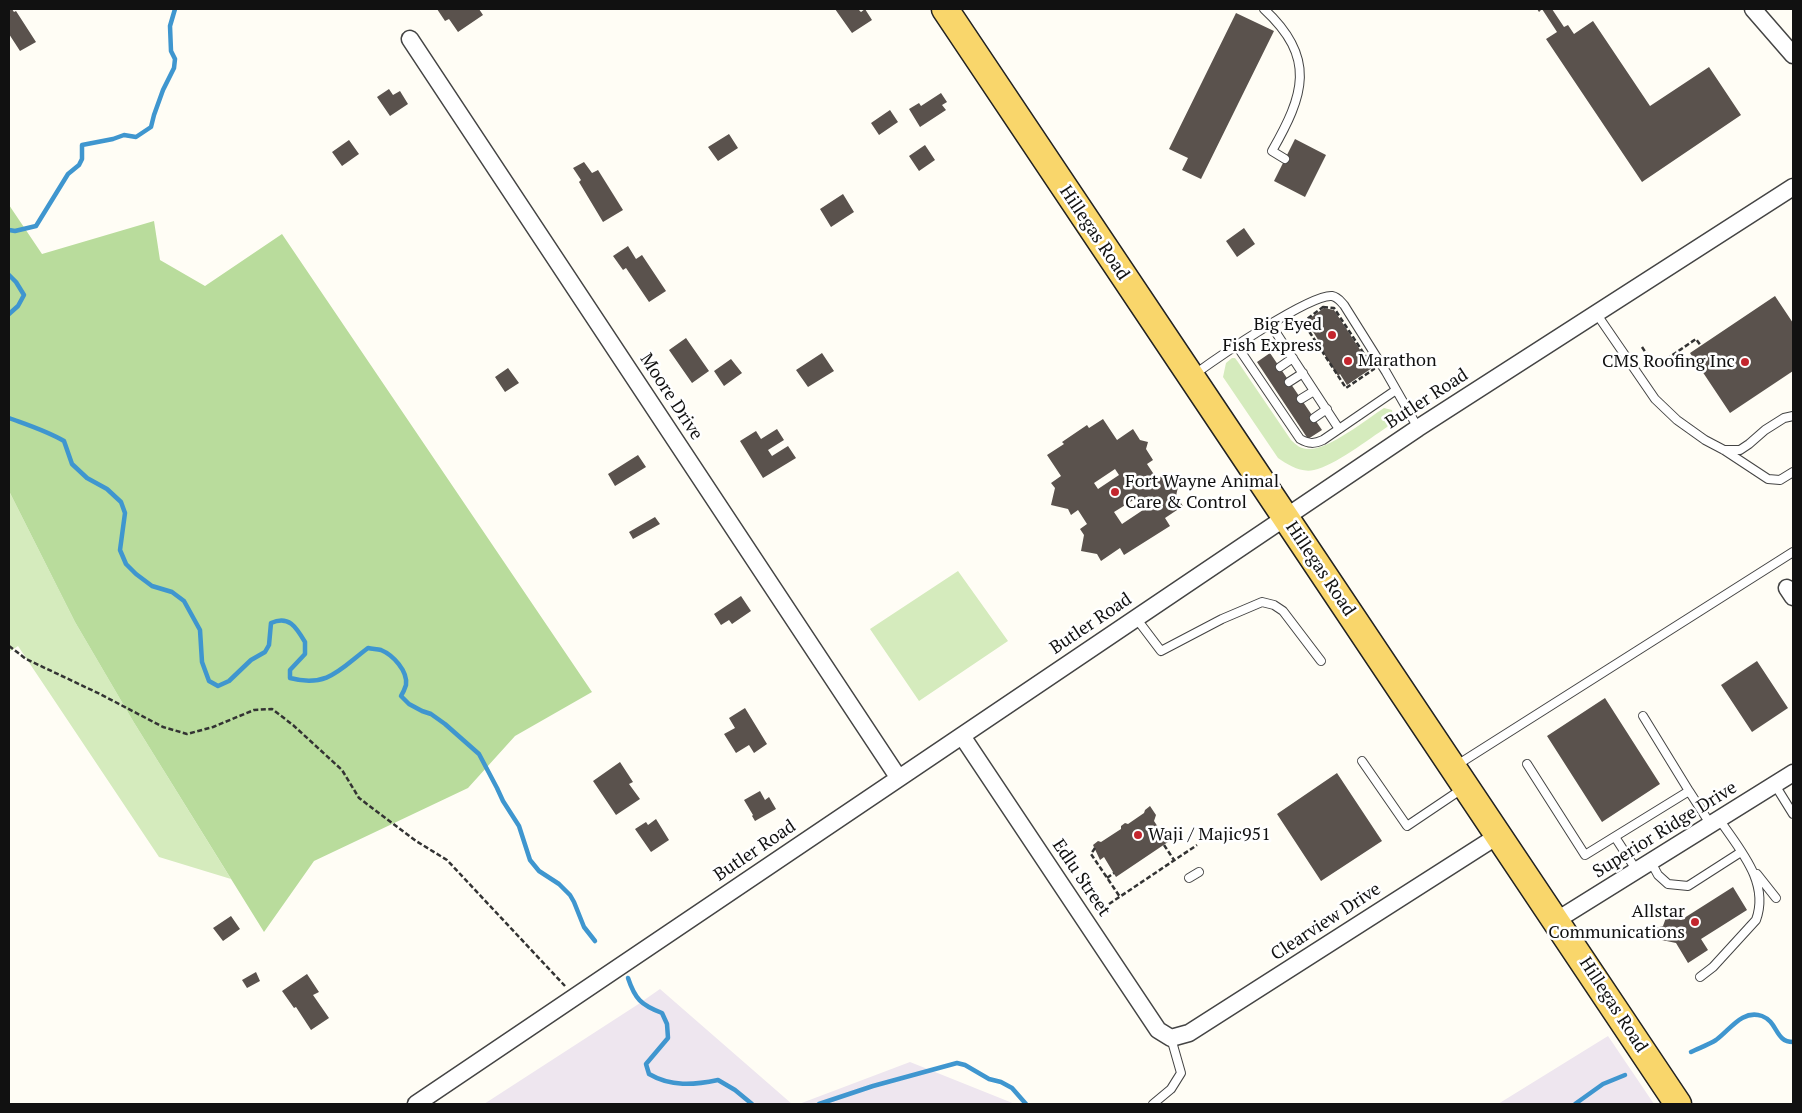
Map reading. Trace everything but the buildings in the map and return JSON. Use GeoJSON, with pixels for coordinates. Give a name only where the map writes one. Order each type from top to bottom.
{"type":"FeatureCollection","features":[{"type":"Feature","properties":{"kind":"main road","name":"Hillegas Road"},"geometry":{"type":"LineString","coordinates":[[945,9],[1284,517],[1557,920],[1678,1104]]}},
{"type":"Feature","properties":{"kind":"street"},"geometry":{"type":"LineString","coordinates":[[1756,10],[1793,55]]}},
{"type":"Feature","properties":{"kind":"street","name":"Moore Drive"},"geometry":{"type":"LineString","coordinates":[[410,38],[898,778]]}},
{"type":"Feature","properties":{"kind":"street","name":"Butler Road"},"geometry":{"type":"LineString","coordinates":[[416,1104],[1284,517],[1418,428],[1793,187]]}},
{"type":"Feature","properties":{"kind":"street","name":"Edlu Street"},"geometry":{"type":"LineString","coordinates":[[962,736],[1158,1030],[1171,1038]]}},
{"type":"Feature","properties":{"kind":"street","name":"Superior Ridge Drive"},"geometry":{"type":"LineString","coordinates":[[1557,920],[1793,774]]}},
{"type":"Feature","properties":{"kind":"street","name":"Clearview Drive"},"geometry":{"type":"LineString","coordinates":[[1171,1038],[1189,1033],[1499,835]]}},
{"type":"Feature","properties":{"kind":"lane"},"geometry":{"type":"LineString","coordinates":[[1264,9],[1282,26],[1290,38],[1296,51],[1299,65],[1300,87],[1296,104],[1272,151],[1285,159]]}},
{"type":"Feature","properties":{"kind":"lane"},"geometry":{"type":"LineString","coordinates":[[1190,376],[1304,305],[1324,297],[1333,296],[1339,298],[1418,428]]}},
{"type":"Feature","properties":{"kind":"lane"},"geometry":{"type":"LineString","coordinates":[[1596,313],[1655,400],[1678,420],[1705,440],[1768,479],[1780,480],[1793,472]]}},
{"type":"Feature","properties":{"kind":"lane"},"geometry":{"type":"LineString","coordinates":[[1271,325],[1340,429]]}},
{"type":"Feature","properties":{"kind":"lane"},"geometry":{"type":"LineString","coordinates":[[1237,346],[1263,378],[1285,410],[1297,429],[1300,439],[1308,443],[1316,443],[1323,440],[1396,390]]}},
{"type":"Feature","properties":{"kind":"lane"},"geometry":{"type":"LineString","coordinates":[[1280,367],[1293,358]]}},
{"type":"Feature","properties":{"kind":"lane"},"geometry":{"type":"LineString","coordinates":[[1289,382],[1302,373]]}},
{"type":"Feature","properties":{"kind":"lane"},"geometry":{"type":"LineString","coordinates":[[1301,399],[1314,391]]}},
{"type":"Feature","properties":{"kind":"lane"},"geometry":{"type":"LineString","coordinates":[[1314,418],[1326,409]]}},
{"type":"Feature","properties":{"kind":"lane"},"geometry":{"type":"LineString","coordinates":[[1724,450],[1740,450],[1765,430],[1784,418],[1793,416]]}},
{"type":"Feature","properties":{"kind":"lane"},"geometry":{"type":"LineString","coordinates":[[1362,761],[1407,826],[1460,777],[1793,552]]}},
{"type":"Feature","properties":{"kind":"lane"},"geometry":{"type":"LineString","coordinates":[[1136,618],[1161,651],[1222,619],[1262,602],[1274,605],[1283,611],[1321,661]]}},
{"type":"Feature","properties":{"kind":"lane"},"geometry":{"type":"LineString","coordinates":[[1644,716],[1689,791],[1741,852],[1757,880],[1759,912],[1756,920],[1717,963],[1700,977]]}},
{"type":"Feature","properties":{"kind":"lane"},"geometry":{"type":"LineString","coordinates":[[1526,764],[1585,855],[1689,791]]}},
{"type":"Feature","properties":{"kind":"lane"},"geometry":{"type":"LineString","coordinates":[[1774,785],[1793,814]]}},
{"type":"Feature","properties":{"kind":"lane"},"geometry":{"type":"LineString","coordinates":[[1615,837],[1637,871]]}},
{"type":"Feature","properties":{"kind":"lane"},"geometry":{"type":"LineString","coordinates":[[1651,862],[1658,875],[1668,884],[1688,886],[1741,852]]}},
{"type":"Feature","properties":{"kind":"lane"},"geometry":{"type":"LineString","coordinates":[[1750,866],[1776,898]]}},
{"type":"Feature","properties":{"kind":"lane"},"geometry":{"type":"LineString","coordinates":[[1189,878],[1199,872]]}},
{"type":"Feature","properties":{"kind":"lane"},"geometry":{"type":"LineString","coordinates":[[1153,1104],[1171,1090],[1180,1073],[1171,1038]]}},
{"type":"Feature","properties":{"kind":"path"},"geometry":{"type":"LineString","coordinates":[[1323,307],[1334,308],[1374,369],[1346,388],[1303,322],[1323,307]]}},
{"type":"Feature","properties":{"kind":"path"},"geometry":{"type":"LineString","coordinates":[[1642,347],[1655,367],[1696,339],[1701,346]]}},
{"type":"Feature","properties":{"kind":"path"},"geometry":{"type":"LineString","coordinates":[[9,646],[26,659],[100,694],[163,727],[187,734],[213,728],[254,710],[272,709],[293,725],[342,770],[359,798],[416,841],[447,860],[575,997]]}},
{"type":"Feature","properties":{"kind":"path"},"geometry":{"type":"LineString","coordinates":[[1164,845],[1174,860]]}},
{"type":"Feature","properties":{"kind":"path"},"geometry":{"type":"LineString","coordinates":[[1109,904],[1197,845]]}},
{"type":"Feature","properties":{"kind":"path"},"geometry":{"type":"LineString","coordinates":[[1095,848],[1091,854],[1120,897]]}},
{"type":"Feature","properties":{"kind":"path"},"geometry":{"type":"LineString","coordinates":[[1107,878],[1114,873]]}},
{"type":"Feature","properties":{"kind":"shaded area"},"geometry":{"type":"Polygon","coordinates":[[[660,989],[792,1104],[484,1104],[637,1005],[660,989]]]}},
{"type":"Feature","properties":{"kind":"shaded area"},"geometry":{"type":"Polygon","coordinates":[[[1608,1036],[1654,1104],[1498,1104],[1608,1036]]]}},
{"type":"Feature","properties":{"kind":"shaded area"},"geometry":{"type":"Polygon","coordinates":[[[910,1062],[1015,1104],[799,1104],[910,1062]]]}},
{"type":"Feature","properties":{"kind":"green space"},"geometry":{"type":"Polygon","coordinates":[[[9,205],[42,254],[154,221],[160,260],[205,286],[282,234],[592,692],[515,736],[468,788],[314,861],[264,932],[133,721],[75,622],[9,491],[9,205]]]}},
{"type":"Feature","properties":{"kind":"green space"},"geometry":{"type":"Polygon","coordinates":[[[1235,358],[1238,362],[1291,440],[1301,447],[1308,449],[1316,448],[1336,440],[1384,408],[1392,410],[1393,420],[1387,427],[1351,452],[1331,463],[1309,471],[1295,468],[1278,458],[1223,377],[1226,363],[1235,358]]]}},
{"type":"Feature","properties":{"kind":"green space"},"geometry":{"type":"Polygon","coordinates":[[[9,491],[75,622],[133,721],[231,879],[159,857],[18,646],[9,652],[9,491]]]}},
{"type":"Feature","properties":{"kind":"green space"},"geometry":{"type":"Polygon","coordinates":[[[958,571],[1008,641],[919,701],[870,629],[958,571]]]}},
{"type":"Feature","properties":{"kind":"waterway"},"geometry":{"type":"LineString","coordinates":[[9,230],[15,231],[36,226],[68,174],[79,165],[82,159],[82,145],[124,135],[136,137],[151,127],[163,90],[174,68],[175,59],[171,51],[170,26],[175,9]]}},
{"type":"Feature","properties":{"kind":"waterway"},"geometry":{"type":"LineString","coordinates":[[9,275],[24,295],[18,306],[9,314]]}},
{"type":"Feature","properties":{"kind":"waterway"},"geometry":{"type":"LineString","coordinates":[[9,418],[44,431],[64,441],[72,464],[87,478],[107,489],[121,502],[125,513],[120,550],[126,564],[152,586],[172,592],[184,601],[200,630],[202,662],[209,681],[218,686],[229,681],[251,660],[265,652],[269,645],[271,623],[283,620],[295,627],[305,642],[305,654],[290,670],[290,678],[314,680],[333,675],[368,648],[381,650],[395,660],[405,674],[406,685],[401,696],[409,704],[431,714],[445,724],[479,754],[503,801],[519,826],[530,860],[539,871],[559,884],[570,895],[584,927],[595,941]]}},
{"type":"Feature","properties":{"kind":"waterway"},"geometry":{"type":"LineString","coordinates":[[628,978],[636,996],[644,1004],[662,1013],[667,1024],[668,1038],[646,1064],[649,1074],[666,1081],[683,1084],[718,1080],[735,1090],[752,1104]]}},
{"type":"Feature","properties":{"kind":"waterway"},"geometry":{"type":"LineString","coordinates":[[1691,1052],[1716,1040],[1748,1015],[1762,1016],[1771,1023],[1783,1039],[1793,1042]]}},
{"type":"Feature","properties":{"kind":"waterway"},"geometry":{"type":"LineString","coordinates":[[819,1104],[873,1086],[957,1063],[1012,1088],[1026,1104]]}},
{"type":"Feature","properties":{"kind":"waterway"},"geometry":{"type":"LineString","coordinates":[[1575,1104],[1603,1084],[1625,1075]]}},
{"type":"Feature","properties":{"kind":"place","name":"Big Eyed Fish Express"},"geometry":{"type":"Point","coordinates":[1332,335]}},
{"type":"Feature","properties":{"kind":"place","name":"Marathon"},"geometry":{"type":"Point","coordinates":[1348,361]}},
{"type":"Feature","properties":{"kind":"place","name":"CMS Roofing Inc"},"geometry":{"type":"Point","coordinates":[1745,362]}},
{"type":"Feature","properties":{"kind":"place","name":"Fort Wayne Animal Care & Control"},"geometry":{"type":"Point","coordinates":[1115,492]}},
{"type":"Feature","properties":{"kind":"place","name":"Waji / Majic951"},"geometry":{"type":"Point","coordinates":[1138,835]}},
{"type":"Feature","properties":{"kind":"place","name":"Allstar Communications"},"geometry":{"type":"Point","coordinates":[1695,922]}}]}
